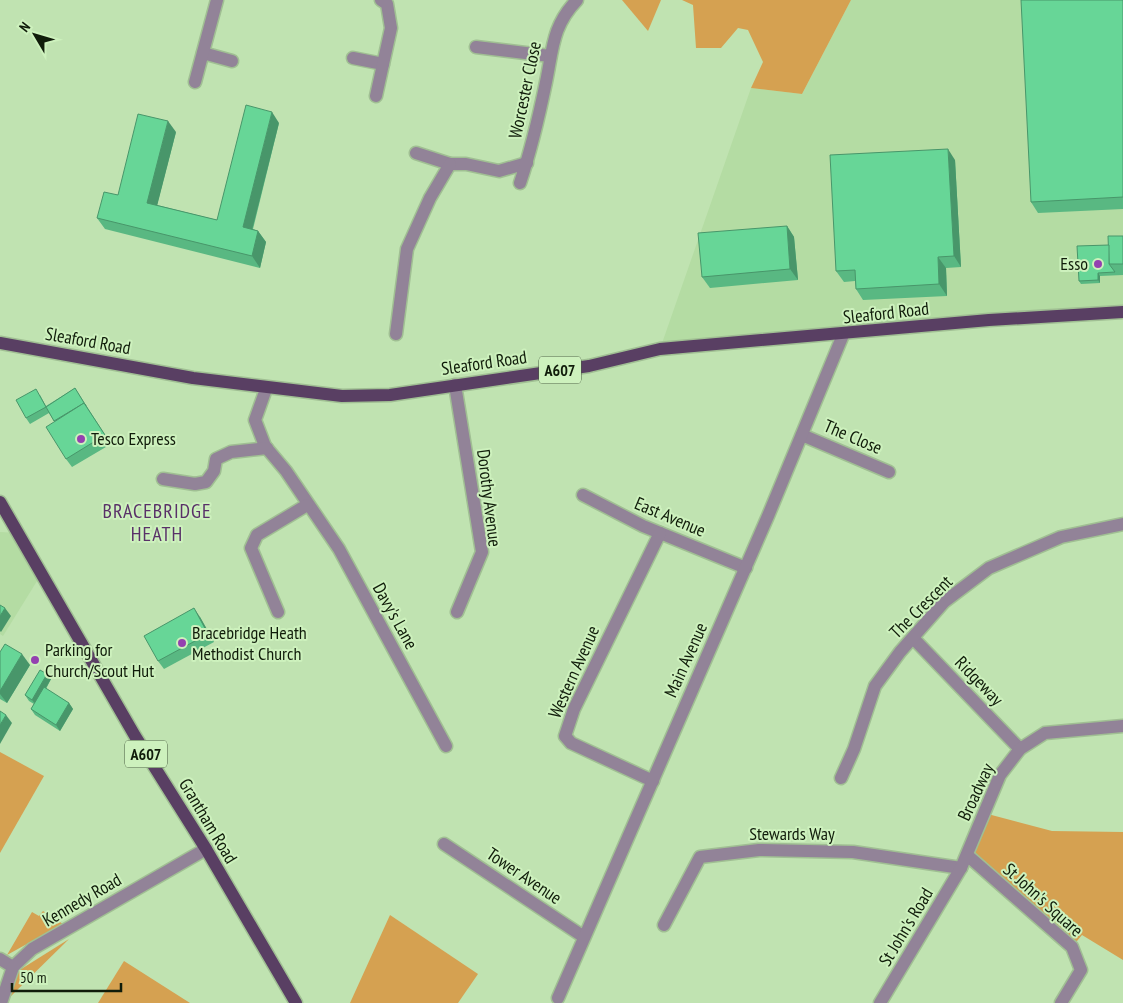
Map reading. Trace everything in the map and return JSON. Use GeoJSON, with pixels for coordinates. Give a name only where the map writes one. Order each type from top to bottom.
{"type":"FeatureCollection","features":[{"type":"Feature","properties":{"kind":"main road","name":"Sleaford Road"},"geometry":{"type":"LineString","coordinates":[[0,343],[193,378],[266,389],[342,396],[390,394],[589,366],[660,349],[989,320],[1123,312]]}},
{"type":"Feature","properties":{"kind":"main road","name":"Grantham Road"},"geometry":{"type":"LineString","coordinates":[[0,502],[135,736],[206,849],[296,1003]]}},
{"type":"Feature","properties":{"kind":"street"},"geometry":{"type":"LineString","coordinates":[[195,82],[217,0]]}},
{"type":"Feature","properties":{"kind":"street"},"geometry":{"type":"LineString","coordinates":[[376,96],[391,28],[387,4],[381,0]]}},
{"type":"Feature","properties":{"kind":"street","name":"Worcester Close"},"geometry":{"type":"LineString","coordinates":[[520,183],[527,163],[546,80],[552,40],[568,9],[577,0]]}},
{"type":"Feature","properties":{"kind":"street"},"geometry":{"type":"LineString","coordinates":[[476,46],[550,56]]}},
{"type":"Feature","properties":{"kind":"street"},"geometry":{"type":"LineString","coordinates":[[203,53],[232,61]]}},
{"type":"Feature","properties":{"kind":"street"},"geometry":{"type":"LineString","coordinates":[[352,58],[383,64]]}},
{"type":"Feature","properties":{"kind":"street","name":"Worcester Close"},"geometry":{"type":"LineString","coordinates":[[416,153],[450,164],[466,164],[499,171],[527,163]]}},
{"type":"Feature","properties":{"kind":"street"},"geometry":{"type":"LineString","coordinates":[[396,334],[407,249],[430,198],[450,164]]}},
{"type":"Feature","properties":{"kind":"street","name":"Main Avenue"},"geometry":{"type":"LineString","coordinates":[[558,998],[746,568],[843,334]]}},
{"type":"Feature","properties":{"kind":"street","name":"Dorothy Avenue"},"geometry":{"type":"LineString","coordinates":[[455,385],[482,552],[457,612]]}},
{"type":"Feature","properties":{"kind":"street","name":"Davy's Lane"},"geometry":{"type":"LineString","coordinates":[[266,389],[255,420],[267,448],[286,471],[338,549],[446,746]]}},
{"type":"Feature","properties":{"kind":"street","name":"The Close"},"geometry":{"type":"LineString","coordinates":[[802,434],[889,472]]}},
{"type":"Feature","properties":{"kind":"street"},"geometry":{"type":"LineString","coordinates":[[163,479],[195,484],[206,482],[214,471],[216,459],[232,452],[267,448]]}},
{"type":"Feature","properties":{"kind":"street","name":"East Avenue"},"geometry":{"type":"LineString","coordinates":[[583,496],[660,533],[746,568]]}},
{"type":"Feature","properties":{"kind":"street"},"geometry":{"type":"LineString","coordinates":[[278,612],[251,548],[257,535],[307,505]]}},
{"type":"Feature","properties":{"kind":"street","name":"The Crescent"},"geometry":{"type":"LineString","coordinates":[[841,778],[854,749],[875,686],[944,602],[989,568],[1061,537],[1123,524]]}},
{"type":"Feature","properties":{"kind":"street","name":"Western Avenue"},"geometry":{"type":"LineString","coordinates":[[653,781],[571,743],[565,736],[574,709],[660,533]]}},
{"type":"Feature","properties":{"kind":"street","name":"Ridgeway"},"geometry":{"type":"LineString","coordinates":[[913,638],[1020,749]]}},
{"type":"Feature","properties":{"kind":"street","name":"Broadway"},"geometry":{"type":"LineString","coordinates":[[961,868],[1000,775],[1020,749],[1045,733],[1123,726]]}},
{"type":"Feature","properties":{"kind":"street","name":"Tower Avenue"},"geometry":{"type":"LineString","coordinates":[[444,844],[584,937]]}},
{"type":"Feature","properties":{"kind":"street","name":"Kennedy Road"},"geometry":{"type":"LineString","coordinates":[[1,1003],[13,967],[32,949],[206,849]]}},
{"type":"Feature","properties":{"kind":"street","name":"Stewards Way"},"geometry":{"type":"LineString","coordinates":[[664,925],[700,857],[759,850],[853,852],[961,868]]}},
{"type":"Feature","properties":{"kind":"street","name":"St John's Square"},"geometry":{"type":"LineString","coordinates":[[967,855],[1072,947],[1081,970],[1061,1003]]}},
{"type":"Feature","properties":{"kind":"street","name":"St John's Road"},"geometry":{"type":"LineString","coordinates":[[886,1001],[961,868]]}},
{"type":"Feature","properties":{"kind":"street"},"geometry":{"type":"LineString","coordinates":[[0,959],[13,967]]}},
{"type":"Feature","properties":{"kind":"shaded area"},"geometry":{"type":"Polygon","coordinates":[[[622,0],[661,0],[648,31],[622,0]]]}},
{"type":"Feature","properties":{"kind":"shaded area"},"geometry":{"type":"Polygon","coordinates":[[[682,0],[851,0],[802,94],[751,88],[763,62],[748,30],[738,28],[721,48],[696,48],[693,5],[682,0]]]}},
{"type":"Feature","properties":{"kind":"shaded area"},"geometry":{"type":"Polygon","coordinates":[[[851,0],[1123,0],[1123,312],[660,349],[751,88],[802,94],[851,0]]]}},
{"type":"Feature","properties":{"kind":"shaded area"},"geometry":{"type":"Polygon","coordinates":[[[0,532],[18,533],[42,573],[3,636],[0,634],[0,532]]]}},
{"type":"Feature","properties":{"kind":"shaded area"},"geometry":{"type":"Polygon","coordinates":[[[0,752],[44,776],[0,853],[0,752]]]}},
{"type":"Feature","properties":{"kind":"shaded area"},"geometry":{"type":"Polygon","coordinates":[[[984,813],[1052,831],[1123,832],[1123,960],[1082,935],[1072,947],[967,855],[984,813]]]}},
{"type":"Feature","properties":{"kind":"shaded area"},"geometry":{"type":"Polygon","coordinates":[[[43,911],[63,924],[7,955],[32,912],[39,916],[43,911]]]}},
{"type":"Feature","properties":{"kind":"shaded area"},"geometry":{"type":"Polygon","coordinates":[[[390,915],[478,974],[458,1003],[350,1003],[390,915]]]}},
{"type":"Feature","properties":{"kind":"shaded area"},"geometry":{"type":"Polygon","coordinates":[[[69,939],[10,997],[18,971],[69,939]]]}},
{"type":"Feature","properties":{"kind":"shaded area"},"geometry":{"type":"Polygon","coordinates":[[[124,961],[190,1003],[98,1003],[124,961]]]}},
{"type":"Feature","properties":{"kind":"building"},"geometry":{"type":"Polygon","coordinates":[[[1021,0],[1123,0],[1123,197],[1031,202],[1021,0]]]}},
{"type":"Feature","properties":{"kind":"building"},"geometry":{"type":"Polygon","coordinates":[[[246,105],[272,112],[243,227],[258,231],[252,256],[97,218],[104,192],[118,195],[138,114],[168,121],[147,203],[217,220],[246,105]]]}},
{"type":"Feature","properties":{"kind":"building"},"geometry":{"type":"Polygon","coordinates":[[[948,149],[954,256],[938,257],[939,284],[856,289],[855,270],[836,271],[830,155],[948,149]]]}},
{"type":"Feature","properties":{"kind":"building"},"geometry":{"type":"Polygon","coordinates":[[[787,226],[790,269],[702,277],[698,233],[787,226]]]}},
{"type":"Feature","properties":{"kind":"building"},"geometry":{"type":"Polygon","coordinates":[[[1108,236],[1123,236],[1123,264],[1109,264],[1108,236]]]}},
{"type":"Feature","properties":{"kind":"building"},"geometry":{"type":"Polygon","coordinates":[[[1109,245],[1109,264],[1115,272],[1098,273],[1098,280],[1079,281],[1077,246],[1109,245]]]}},
{"type":"Feature","properties":{"kind":"building"},"geometry":{"type":"Polygon","coordinates":[[[75,388],[86,406],[84,403],[54,421],[46,407],[75,388]]]}},
{"type":"Feature","properties":{"kind":"building"},"geometry":{"type":"Polygon","coordinates":[[[36,389],[46,407],[26,418],[16,400],[36,389]]]}},
{"type":"Feature","properties":{"kind":"building","name":"Tesco Express"},"geometry":{"type":"Polygon","coordinates":[[[84,403],[105,435],[66,459],[46,427],[84,403]]]}},
{"type":"Feature","properties":{"kind":"building"},"geometry":{"type":"Polygon","coordinates":[[[0,605],[5,608],[0,616],[0,605]]]}},
{"type":"Feature","properties":{"kind":"building","name":"Bracebridge Heath Methodist Church"},"geometry":{"type":"Polygon","coordinates":[[[194,608],[208,634],[158,661],[144,636],[194,608]]]}},
{"type":"Feature","properties":{"kind":"building"},"geometry":{"type":"Polygon","coordinates":[[[5,644],[22,654],[0,691],[0,652],[5,644]]]}},
{"type":"Feature","properties":{"kind":"building"},"geometry":{"type":"Polygon","coordinates":[[[40,670],[47,674],[32,700],[25,695],[40,670]]]}},
{"type":"Feature","properties":{"kind":"building"},"geometry":{"type":"Polygon","coordinates":[[[44,687],[69,703],[56,725],[31,709],[44,687]]]}},
{"type":"Feature","properties":{"kind":"building"},"geometry":{"type":"Polygon","coordinates":[[[0,711],[6,715],[0,725],[0,711]]]}},
{"type":"Feature","properties":{"kind":"place","name":"Esso"},"geometry":{"type":"Point","coordinates":[1098,264]}},
{"type":"Feature","properties":{"kind":"place","name":"Tesco Express"},"geometry":{"type":"Point","coordinates":[81,439]}},
{"type":"Feature","properties":{"kind":"place","name":"Bracebridge Heath Methodist Church"},"geometry":{"type":"Point","coordinates":[182,643]}},
{"type":"Feature","properties":{"kind":"place","name":"Parking for Church/Scout Hut"},"geometry":{"type":"Point","coordinates":[35,660]}},
{"type":"Feature","properties":{"kind":"district","name":"BRACEBRIDGE HEATH"},"geometry":{"type":"Point","coordinates":[157,522]}}]}
